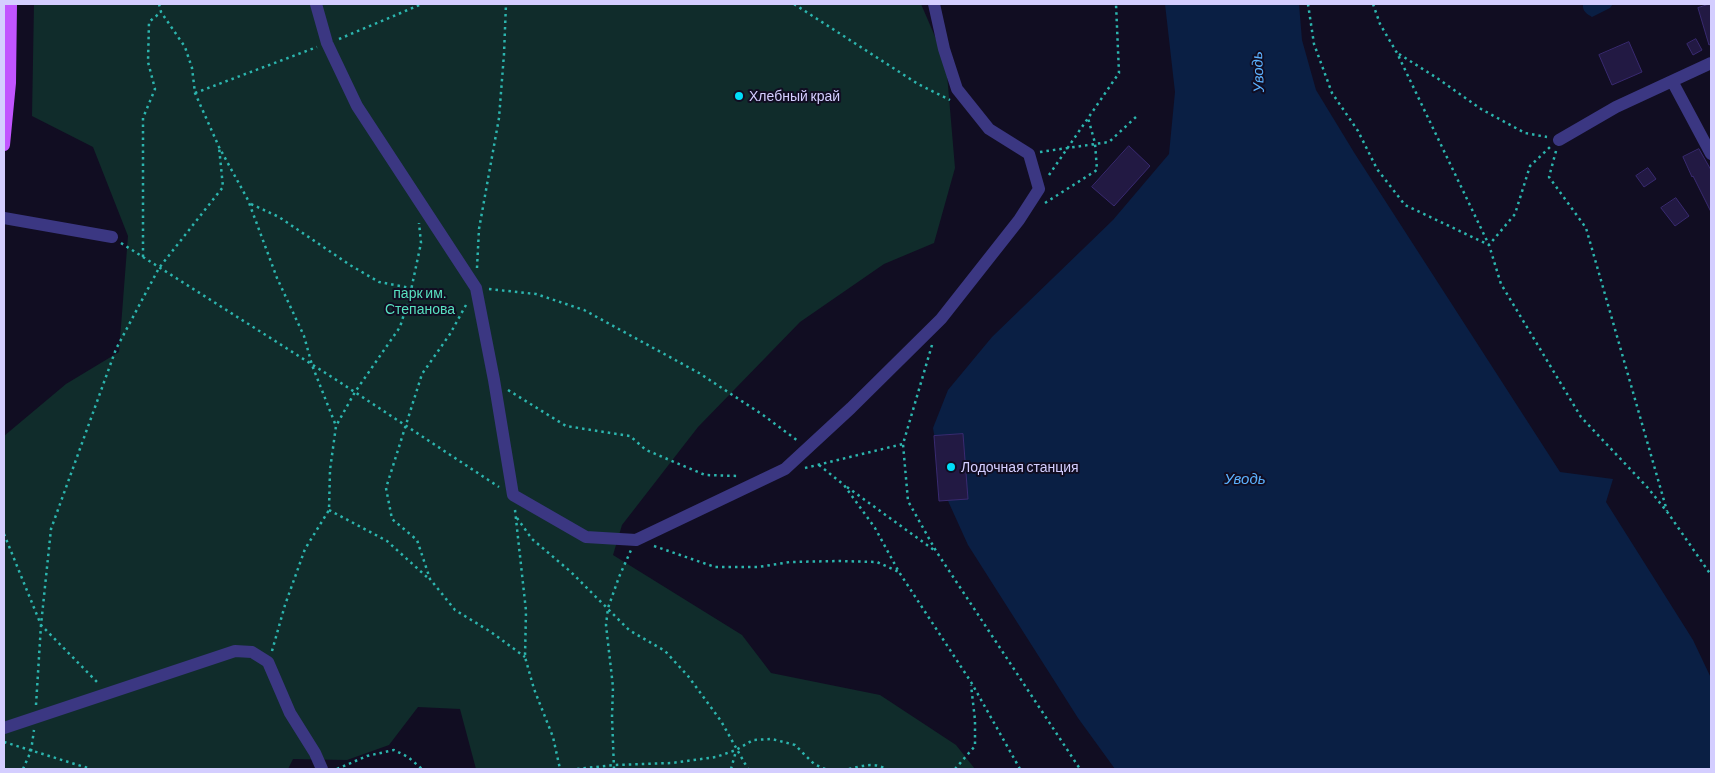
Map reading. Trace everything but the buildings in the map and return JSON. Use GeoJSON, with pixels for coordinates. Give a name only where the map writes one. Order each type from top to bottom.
{"type":"FeatureCollection","features":[{"type":"Feature","properties":{"kind":"main road"},"geometry":{"type":"LineString","coordinates":[[4,145],[10,83],[11,4]]}},
{"type":"Feature","properties":{"kind":"street"},"geometry":{"type":"LineString","coordinates":[[316,4],[327,43],[357,106],[476,288],[494,380],[513,496],[586,537],[636,540],[785,469],[851,408],[941,319],[1019,220],[1039,189],[1028,154],[989,129],[957,89],[944,49],[934,4]]}},
{"type":"Feature","properties":{"kind":"street"},"geometry":{"type":"LineString","coordinates":[[1558,140],[1616,107],[1711,63]]}},
{"type":"Feature","properties":{"kind":"street"},"geometry":{"type":"LineString","coordinates":[[1672,81],[1711,154]]}},
{"type":"Feature","properties":{"kind":"street"},"geometry":{"type":"LineString","coordinates":[[4,218],[112,238]]}},
{"type":"Feature","properties":{"kind":"street"},"geometry":{"type":"LineString","coordinates":[[4,728],[235,651],[252,652],[268,662],[290,713],[316,754],[322,769]]}},
{"type":"Feature","properties":{"kind":"path"},"geometry":{"type":"LineString","coordinates":[[159,4],[161,12],[185,47],[192,68],[195,93],[219,147],[250,204],[277,278],[304,336],[312,365],[336,426]]}},
{"type":"Feature","properties":{"kind":"path"},"geometry":{"type":"LineString","coordinates":[[195,93],[327,43],[422,4]]}},
{"type":"Feature","properties":{"kind":"path"},"geometry":{"type":"LineString","coordinates":[[430,579],[417,540],[392,519],[386,488],[422,374],[450,334],[476,288],[479,228],[499,118],[506,4]]}},
{"type":"Feature","properties":{"kind":"path"},"geometry":{"type":"LineString","coordinates":[[794,4],[918,84],[952,101]]}},
{"type":"Feature","properties":{"kind":"path"},"geometry":{"type":"LineString","coordinates":[[1039,189],[1119,73],[1116,4]]}},
{"type":"Feature","properties":{"kind":"path"},"geometry":{"type":"LineString","coordinates":[[1308,4],[1314,44],[1332,93],[1358,131],[1377,169],[1405,205],[1489,246]]}},
{"type":"Feature","properties":{"kind":"path"},"geometry":{"type":"LineString","coordinates":[[1373,4],[1380,24],[1397,53],[1489,246],[1501,284],[1581,417],[1648,488],[1668,513],[1711,575]]}},
{"type":"Feature","properties":{"kind":"path"},"geometry":{"type":"LineString","coordinates":[[144,258],[144,118],[155,89],[148,62],[149,22],[161,12]]}},
{"type":"Feature","properties":{"kind":"path"},"geometry":{"type":"LineString","coordinates":[[1397,53],[1481,109],[1525,133],[1558,140]]}},
{"type":"Feature","properties":{"kind":"path"},"geometry":{"type":"LineString","coordinates":[[1028,154],[1109,142],[1137,116]]}},
{"type":"Feature","properties":{"kind":"path"},"geometry":{"type":"LineString","coordinates":[[1042,205],[1098,170],[1088,118]]}},
{"type":"Feature","properties":{"kind":"path"},"geometry":{"type":"LineString","coordinates":[[1489,246],[1515,214],[1530,166],[1558,140]]}},
{"type":"Feature","properties":{"kind":"path"},"geometry":{"type":"LineString","coordinates":[[1558,140],[1549,177],[1586,228],[1668,513]]}},
{"type":"Feature","properties":{"kind":"path"},"geometry":{"type":"LineString","coordinates":[[23,769],[31,751],[35,717],[41,625],[51,530],[116,349],[159,268],[223,187],[219,147]]}},
{"type":"Feature","properties":{"kind":"path"},"geometry":{"type":"LineString","coordinates":[[268,662],[285,605],[305,549],[329,510],[330,470],[336,426],[355,392],[400,327],[421,243],[415,197]]}},
{"type":"Feature","properties":{"kind":"path"},"geometry":{"type":"LineString","coordinates":[[250,204],[278,217],[379,282],[411,288]]}},
{"type":"Feature","properties":{"kind":"path"},"geometry":{"type":"LineString","coordinates":[[112,238],[355,392],[513,496],[526,611],[526,657],[534,689],[553,737],[560,769]]}},
{"type":"Feature","properties":{"kind":"path"},"geometry":{"type":"LineString","coordinates":[[476,288],[536,294],[584,310],[699,373],[763,415],[808,448]]}},
{"type":"Feature","properties":{"kind":"path"},"geometry":{"type":"LineString","coordinates":[[933,344],[903,444],[908,501],[936,551],[1080,769]]}},
{"type":"Feature","properties":{"kind":"path"},"geometry":{"type":"LineString","coordinates":[[494,380],[566,426],[630,436],[646,450],[706,475],[741,476]]}},
{"type":"Feature","properties":{"kind":"path"},"geometry":{"type":"LineString","coordinates":[[802,469],[903,444]]}},
{"type":"Feature","properties":{"kind":"path"},"geometry":{"type":"LineString","coordinates":[[819,465],[936,551]]}},
{"type":"Feature","properties":{"kind":"path"},"geometry":{"type":"LineString","coordinates":[[844,485],[875,528],[899,572],[970,682],[1020,769]]}},
{"type":"Feature","properties":{"kind":"path"},"geometry":{"type":"LineString","coordinates":[[329,510],[387,541],[430,579],[455,610],[491,632],[526,657]]}},
{"type":"Feature","properties":{"kind":"path"},"geometry":{"type":"LineString","coordinates":[[516,516],[532,539],[571,572],[629,630],[665,650],[688,676],[721,721],[748,769]]}},
{"type":"Feature","properties":{"kind":"path"},"geometry":{"type":"LineString","coordinates":[[4,534],[41,625],[108,693]]}},
{"type":"Feature","properties":{"kind":"path"},"geometry":{"type":"LineString","coordinates":[[614,767],[612,717],[614,687],[606,625],[608,608],[619,577],[636,540],[715,567],[758,567],[790,562],[877,562],[899,572]]}},
{"type":"Feature","properties":{"kind":"path"},"geometry":{"type":"LineString","coordinates":[[956,769],[975,746],[975,720],[970,682]]}},
{"type":"Feature","properties":{"kind":"path"},"geometry":{"type":"LineString","coordinates":[[577,769],[690,761],[716,757],[736,750],[753,740],[772,739],[795,745],[814,764],[825,769]]}},
{"type":"Feature","properties":{"kind":"path"},"geometry":{"type":"LineString","coordinates":[[4,742],[91,769]]}},
{"type":"Feature","properties":{"kind":"path"},"geometry":{"type":"LineString","coordinates":[[337,769],[367,756],[394,750],[422,769]]}},
{"type":"Feature","properties":{"kind":"path"},"geometry":{"type":"LineString","coordinates":[[731,769],[736,750]]}},
{"type":"Feature","properties":{"kind":"path"},"geometry":{"type":"LineString","coordinates":[[1015,769],[1016,762]]}},
{"type":"Feature","properties":{"kind":"path"},"geometry":{"type":"LineString","coordinates":[[849,769],[867,765],[882,766],[886,769]]}},
{"type":"Feature","properties":{"kind":"green space","name":"парк им. Степанова"},"geometry":{"type":"Polygon","coordinates":[[[34,4],[921,4],[946,62],[955,168],[934,243],[884,264],[800,322],[698,427],[622,525],[613,555],[742,635],[771,673],[880,695],[956,745],[975,769],[476,769],[460,709],[418,707],[389,745],[347,760],[293,759],[288,769],[4,769],[4,436],[66,384],[119,352],[128,236],[93,147],[32,116],[34,4]]]}},
{"type":"Feature","properties":{"kind":"water","name":"Уводь"},"geometry":{"type":"Polygon","coordinates":[[[1165,4],[1299,4],[1302,40],[1316,90],[1355,154],[1560,472],[1613,479],[1606,502],[1693,640],[1711,678],[1711,769],[1115,769],[1078,718],[968,545],[944,492],[933,428],[948,390],[992,337],[1113,220],[1169,154],[1175,92],[1165,4]]]}},
{"type":"Feature","properties":{"kind":"water"},"geometry":{"type":"Polygon","coordinates":[[[1583,4],[1613,4],[1610,8],[1592,17],[1584,10],[1583,4]]]}},
{"type":"Feature","properties":{"kind":"place","name":"Хлебный край"},"geometry":{"type":"Point","coordinates":[739,96]}},
{"type":"Feature","properties":{"kind":"place","name":"Лодочная станция"},"geometry":{"type":"Point","coordinates":[951,467]}}]}
